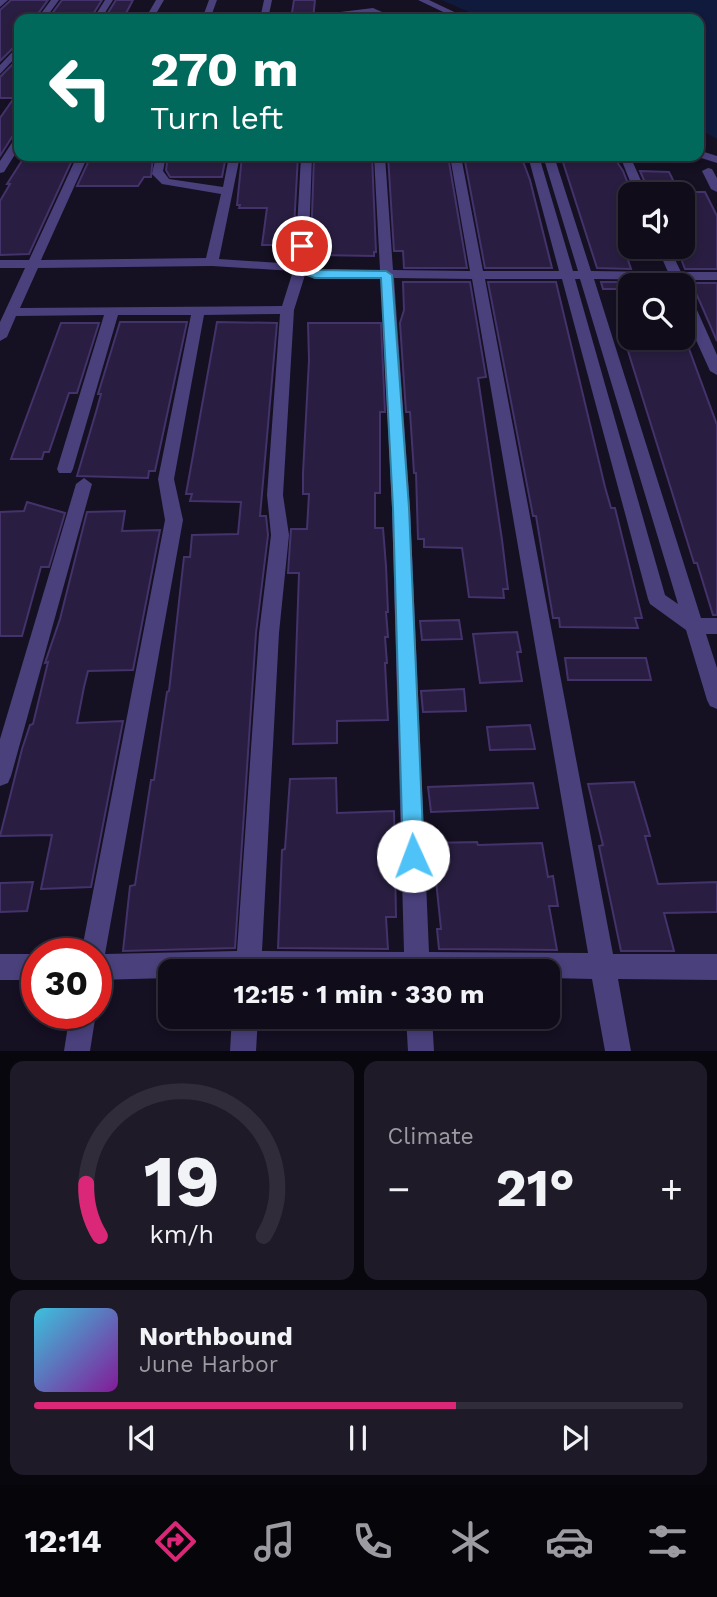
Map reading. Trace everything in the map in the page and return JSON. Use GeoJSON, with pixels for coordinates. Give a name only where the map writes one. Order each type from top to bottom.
{"type":"FeatureCollection","features":[{"type":"Feature","properties":{"kind":"street"},"geometry":{"type":"LineString","coordinates":[[0,4],[4,0]]}},
{"type":"Feature","properties":{"kind":"street"},"geometry":{"type":"LineString","coordinates":[[422,0],[454,14]]}},
{"type":"Feature","properties":{"kind":"street"},"geometry":{"type":"LineString","coordinates":[[320,14],[373,11],[378,14]]}},
{"type":"Feature","properties":{"kind":"street"},"geometry":{"type":"LineString","coordinates":[[0,71],[14,54]]}},
{"type":"Feature","properties":{"kind":"street"},"geometry":{"type":"LineString","coordinates":[[0,170],[14,148]]}},
{"type":"Feature","properties":{"kind":"street"},"geometry":{"type":"LineString","coordinates":[[0,337],[80,161]]}},
{"type":"Feature","properties":{"kind":"street"},"geometry":{"type":"LineString","coordinates":[[159,161],[156,171],[159,178],[166,182],[227,191]]}},
{"type":"Feature","properties":{"kind":"street"},"geometry":{"type":"LineString","coordinates":[[212,262],[234,161]]}},
{"type":"Feature","properties":{"kind":"street"},"geometry":{"type":"LineString","coordinates":[[249,959],[269,633],[280,535],[275,495],[287,310],[301,268],[307,161]]}},
{"type":"Feature","properties":{"kind":"street"},"geometry":{"type":"LineString","coordinates":[[380,161],[401,508],[417,959]]}},
{"type":"Feature","properties":{"kind":"street"},"geometry":{"type":"LineString","coordinates":[[457,161],[618,1051]]}},
{"type":"Feature","properties":{"kind":"street"},"geometry":{"type":"LineString","coordinates":[[535,161],[657,599],[694,626],[717,625]]}},
{"type":"Feature","properties":{"kind":"street"},"geometry":{"type":"LineString","coordinates":[[551,161],[717,700]]}},
{"type":"Feature","properties":{"kind":"street"},"geometry":{"type":"LineString","coordinates":[[627,161],[636,182]]}},
{"type":"Feature","properties":{"kind":"street"},"geometry":{"type":"LineString","coordinates":[[708,171],[717,189]]}},
{"type":"Feature","properties":{"kind":"street"},"geometry":{"type":"LineString","coordinates":[[0,264],[212,262],[301,268],[315,274],[386,269],[584,270],[639,273]]}},
{"type":"Feature","properties":{"kind":"street"},"geometry":{"type":"LineString","coordinates":[[683,273],[717,265]]}},
{"type":"Feature","properties":{"kind":"street"},"geometry":{"type":"LineString","coordinates":[[695,275],[717,276]]}},
{"type":"Feature","properties":{"kind":"street"},"geometry":{"type":"LineString","coordinates":[[12,312],[287,310]]}},
{"type":"Feature","properties":{"kind":"street"},"geometry":{"type":"LineString","coordinates":[[65,469],[112,312]]}},
{"type":"Feature","properties":{"kind":"street"},"geometry":{"type":"LineString","coordinates":[[96,938],[174,520],[166,479],[198,312]]}},
{"type":"Feature","properties":{"kind":"street"},"geometry":{"type":"LineString","coordinates":[[695,321],[717,370]]}},
{"type":"Feature","properties":{"kind":"street"},"geometry":{"type":"LineString","coordinates":[[0,776],[83,484]]}},
{"type":"Feature","properties":{"kind":"street"},"geometry":{"type":"LineString","coordinates":[[560,965],[717,967]]}},
{"type":"Feature","properties":{"kind":"street"},"geometry":{"type":"LineString","coordinates":[[0,967],[21,967]]}},
{"type":"Feature","properties":{"kind":"street"},"geometry":{"type":"LineString","coordinates":[[112,967],[158,967]]}},
{"type":"Feature","properties":{"kind":"street"},"geometry":{"type":"LineString","coordinates":[[77,1051],[80,1029]]}},
{"type":"Feature","properties":{"kind":"street"},"geometry":{"type":"LineString","coordinates":[[243,1051],[244,1029]]}},
{"type":"Feature","properties":{"kind":"street"},"geometry":{"type":"LineString","coordinates":[[420,1029],[421,1051]]}},
{"type":"Feature","properties":{"kind":"water"},"geometry":{"type":"Polygon","coordinates":[[[441,0],[717,0],[717,139],[704,132],[704,14],[473,14],[441,0]]]}},
{"type":"Feature","properties":{"kind":"building"},"geometry":{"type":"Polygon","coordinates":[[[11,0],[48,0],[38,14],[14,14],[14,47],[0,61],[0,10],[11,0]]]}},
{"type":"Feature","properties":{"kind":"building"},"geometry":{"type":"Polygon","coordinates":[[[62,0],[102,0],[93,14],[52,14],[62,0]]]}},
{"type":"Feature","properties":{"kind":"building"},"geometry":{"type":"Polygon","coordinates":[[[116,0],[133,0],[126,14],[107,14],[116,0]]]}},
{"type":"Feature","properties":{"kind":"building"},"geometry":{"type":"Polygon","coordinates":[[[294,0],[315,0],[314,14],[292,14],[294,0]]]}},
{"type":"Feature","properties":{"kind":"building"},"geometry":{"type":"Polygon","coordinates":[[[14,63],[14,98],[0,98],[0,77],[14,63]]]}},
{"type":"Feature","properties":{"kind":"building"},"geometry":{"type":"Polygon","coordinates":[[[14,98],[14,134],[0,156],[0,118],[14,98]]]}},
{"type":"Feature","properties":{"kind":"building"},"geometry":{"type":"Polygon","coordinates":[[[22,161],[72,161],[29,254],[0,255],[0,201],[10,184],[7,184],[22,161]]]}},
{"type":"Feature","properties":{"kind":"building"},"geometry":{"type":"Polygon","coordinates":[[[89,161],[153,161],[151,177],[144,177],[138,186],[77,186],[89,161]]]}},
{"type":"Feature","properties":{"kind":"building"},"geometry":{"type":"Polygon","coordinates":[[[167,161],[225,161],[222,177],[170,177],[166,170],[167,161]]]}},
{"type":"Feature","properties":{"kind":"building"},"geometry":{"type":"Polygon","coordinates":[[[241,161],[298,161],[293,245],[262,245],[267,208],[239,208],[240,205],[237,205],[241,161]]]}},
{"type":"Feature","properties":{"kind":"building"},"geometry":{"type":"Polygon","coordinates":[[[314,161],[372,161],[374,256],[318,255],[315,245],[311,245],[314,161]]]}},
{"type":"Feature","properties":{"kind":"building"},"geometry":{"type":"Polygon","coordinates":[[[388,161],[449,161],[467,268],[404,268],[403,251],[394,251],[388,161]]]}},
{"type":"Feature","properties":{"kind":"building"},"geometry":{"type":"Polygon","coordinates":[[[465,161],[523,161],[552,268],[485,268],[465,161]]]}},
{"type":"Feature","properties":{"kind":"building"},"geometry":{"type":"Polygon","coordinates":[[[563,161],[616,161],[623,171],[627,182],[618,182],[618,259],[628,259],[631,269],[597,268],[563,161]]]}},
{"type":"Feature","properties":{"kind":"building"},"geometry":{"type":"Polygon","coordinates":[[[640,171],[669,172],[674,182],[645,182],[640,171]]]}},
{"type":"Feature","properties":{"kind":"building"},"geometry":{"type":"Polygon","coordinates":[[[695,192],[705,192],[717,216],[717,269],[685,269],[681,259],[695,259],[695,192]]]}},
{"type":"Feature","properties":{"kind":"building"},"geometry":{"type":"Polygon","coordinates":[[[403,282],[470,282],[486,377],[478,378],[508,589],[503,589],[504,598],[469,597],[462,548],[424,547],[424,539],[418,539],[416,473],[410,412],[406,412],[400,323],[404,310],[403,282]]]}},
{"type":"Feature","properties":{"kind":"building"},"geometry":{"type":"Polygon","coordinates":[[[488,282],[556,282],[605,487],[611,508],[615,508],[642,618],[635,618],[638,628],[560,627],[559,618],[553,618],[536,516],[533,516],[488,282]]]}},
{"type":"Feature","properties":{"kind":"building"},"geometry":{"type":"Polygon","coordinates":[[[601,282],[618,282],[618,289],[603,289],[601,282]]]}},
{"type":"Feature","properties":{"kind":"building"},"geometry":{"type":"Polygon","coordinates":[[[695,283],[717,283],[717,341],[695,291],[695,283]]]}},
{"type":"Feature","properties":{"kind":"building"},"geometry":{"type":"Polygon","coordinates":[[[120,322],[187,322],[155,471],[149,471],[148,478],[77,476],[101,394],[98,394],[120,322]]]}},
{"type":"Feature","properties":{"kind":"building"},"geometry":{"type":"Polygon","coordinates":[[[217,322],[277,323],[260,516],[266,516],[268,535],[256,633],[235,948],[123,951],[130,886],[135,885],[151,780],[154,780],[169,691],[184,557],[190,557],[192,535],[238,534],[241,502],[190,501],[192,494],[186,494],[217,322]]]}},
{"type":"Feature","properties":{"kind":"building"},"geometry":{"type":"Polygon","coordinates":[[[61,323],[99,323],[77,393],[69,393],[49,452],[44,452],[42,459],[11,459],[61,323]]]}},
{"type":"Feature","properties":{"kind":"building"},"geometry":{"type":"Polygon","coordinates":[[[308,323],[381,323],[385,412],[380,412],[380,493],[375,493],[375,528],[383,528],[386,566],[388,637],[385,637],[385,663],[388,720],[337,721],[337,743],[293,744],[299,573],[288,573],[291,529],[307,529],[309,494],[303,494],[303,473],[309,360],[308,323]]]}},
{"type":"Feature","properties":{"kind":"building"},"geometry":{"type":"Polygon","coordinates":[[[628,350],[689,350],[717,425],[717,615],[713,615],[697,563],[694,563],[628,350]]]}},
{"type":"Feature","properties":{"kind":"building"},"geometry":{"type":"Polygon","coordinates":[[[27,502],[65,513],[49,567],[41,567],[22,636],[0,636],[0,512],[24,511],[27,502]]]}},
{"type":"Feature","properties":{"kind":"building"},"geometry":{"type":"Polygon","coordinates":[[[125,511],[122,531],[160,530],[133,670],[88,671],[77,723],[123,721],[91,887],[41,889],[52,835],[0,836],[22,749],[30,725],[33,724],[48,662],[45,663],[60,619],[87,512],[125,511]]]}},
{"type":"Feature","properties":{"kind":"building"},"geometry":{"type":"Polygon","coordinates":[[[459,620],[462,639],[422,640],[420,621],[459,620]]]}},
{"type":"Feature","properties":{"kind":"building"},"geometry":{"type":"Polygon","coordinates":[[[517,632],[522,681],[480,683],[473,634],[517,632]]]}},
{"type":"Feature","properties":{"kind":"building"},"geometry":{"type":"Polygon","coordinates":[[[565,658],[646,658],[651,680],[568,680],[565,658]]]}},
{"type":"Feature","properties":{"kind":"building"},"geometry":{"type":"Polygon","coordinates":[[[464,689],[466,711],[423,712],[421,691],[464,689]]]}},
{"type":"Feature","properties":{"kind":"building"},"geometry":{"type":"Polygon","coordinates":[[[530,725],[535,749],[490,750],[487,727],[530,725]]]}},
{"type":"Feature","properties":{"kind":"building"},"geometry":{"type":"Polygon","coordinates":[[[336,778],[337,813],[394,811],[396,917],[386,917],[388,949],[278,948],[282,850],[285,849],[290,779],[336,778]]]}},
{"type":"Feature","properties":{"kind":"building"},"geometry":{"type":"Polygon","coordinates":[[[634,782],[650,836],[645,836],[658,884],[717,882],[717,912],[664,913],[674,951],[621,951],[599,846],[603,845],[588,784],[634,782]]]}},
{"type":"Feature","properties":{"kind":"building"},"geometry":{"type":"Polygon","coordinates":[[[533,783],[538,808],[431,812],[428,787],[533,783]]]}},
{"type":"Feature","properties":{"kind":"building"},"geometry":{"type":"Polygon","coordinates":[[[477,842],[478,845],[542,843],[548,877],[553,876],[558,906],[549,906],[557,950],[439,949],[437,929],[441,929],[429,843],[477,842]]]}},
{"type":"Feature","properties":{"kind":"building"},"geometry":{"type":"Polygon","coordinates":[[[33,882],[27,911],[0,912],[0,883],[33,882]]]}},
{"type":"Feature","properties":{"kind":"route"},"geometry":{"type":"LineString","coordinates":[[302,246],[301,268],[315,274],[386,275],[401,508],[413,856]]}}]}
